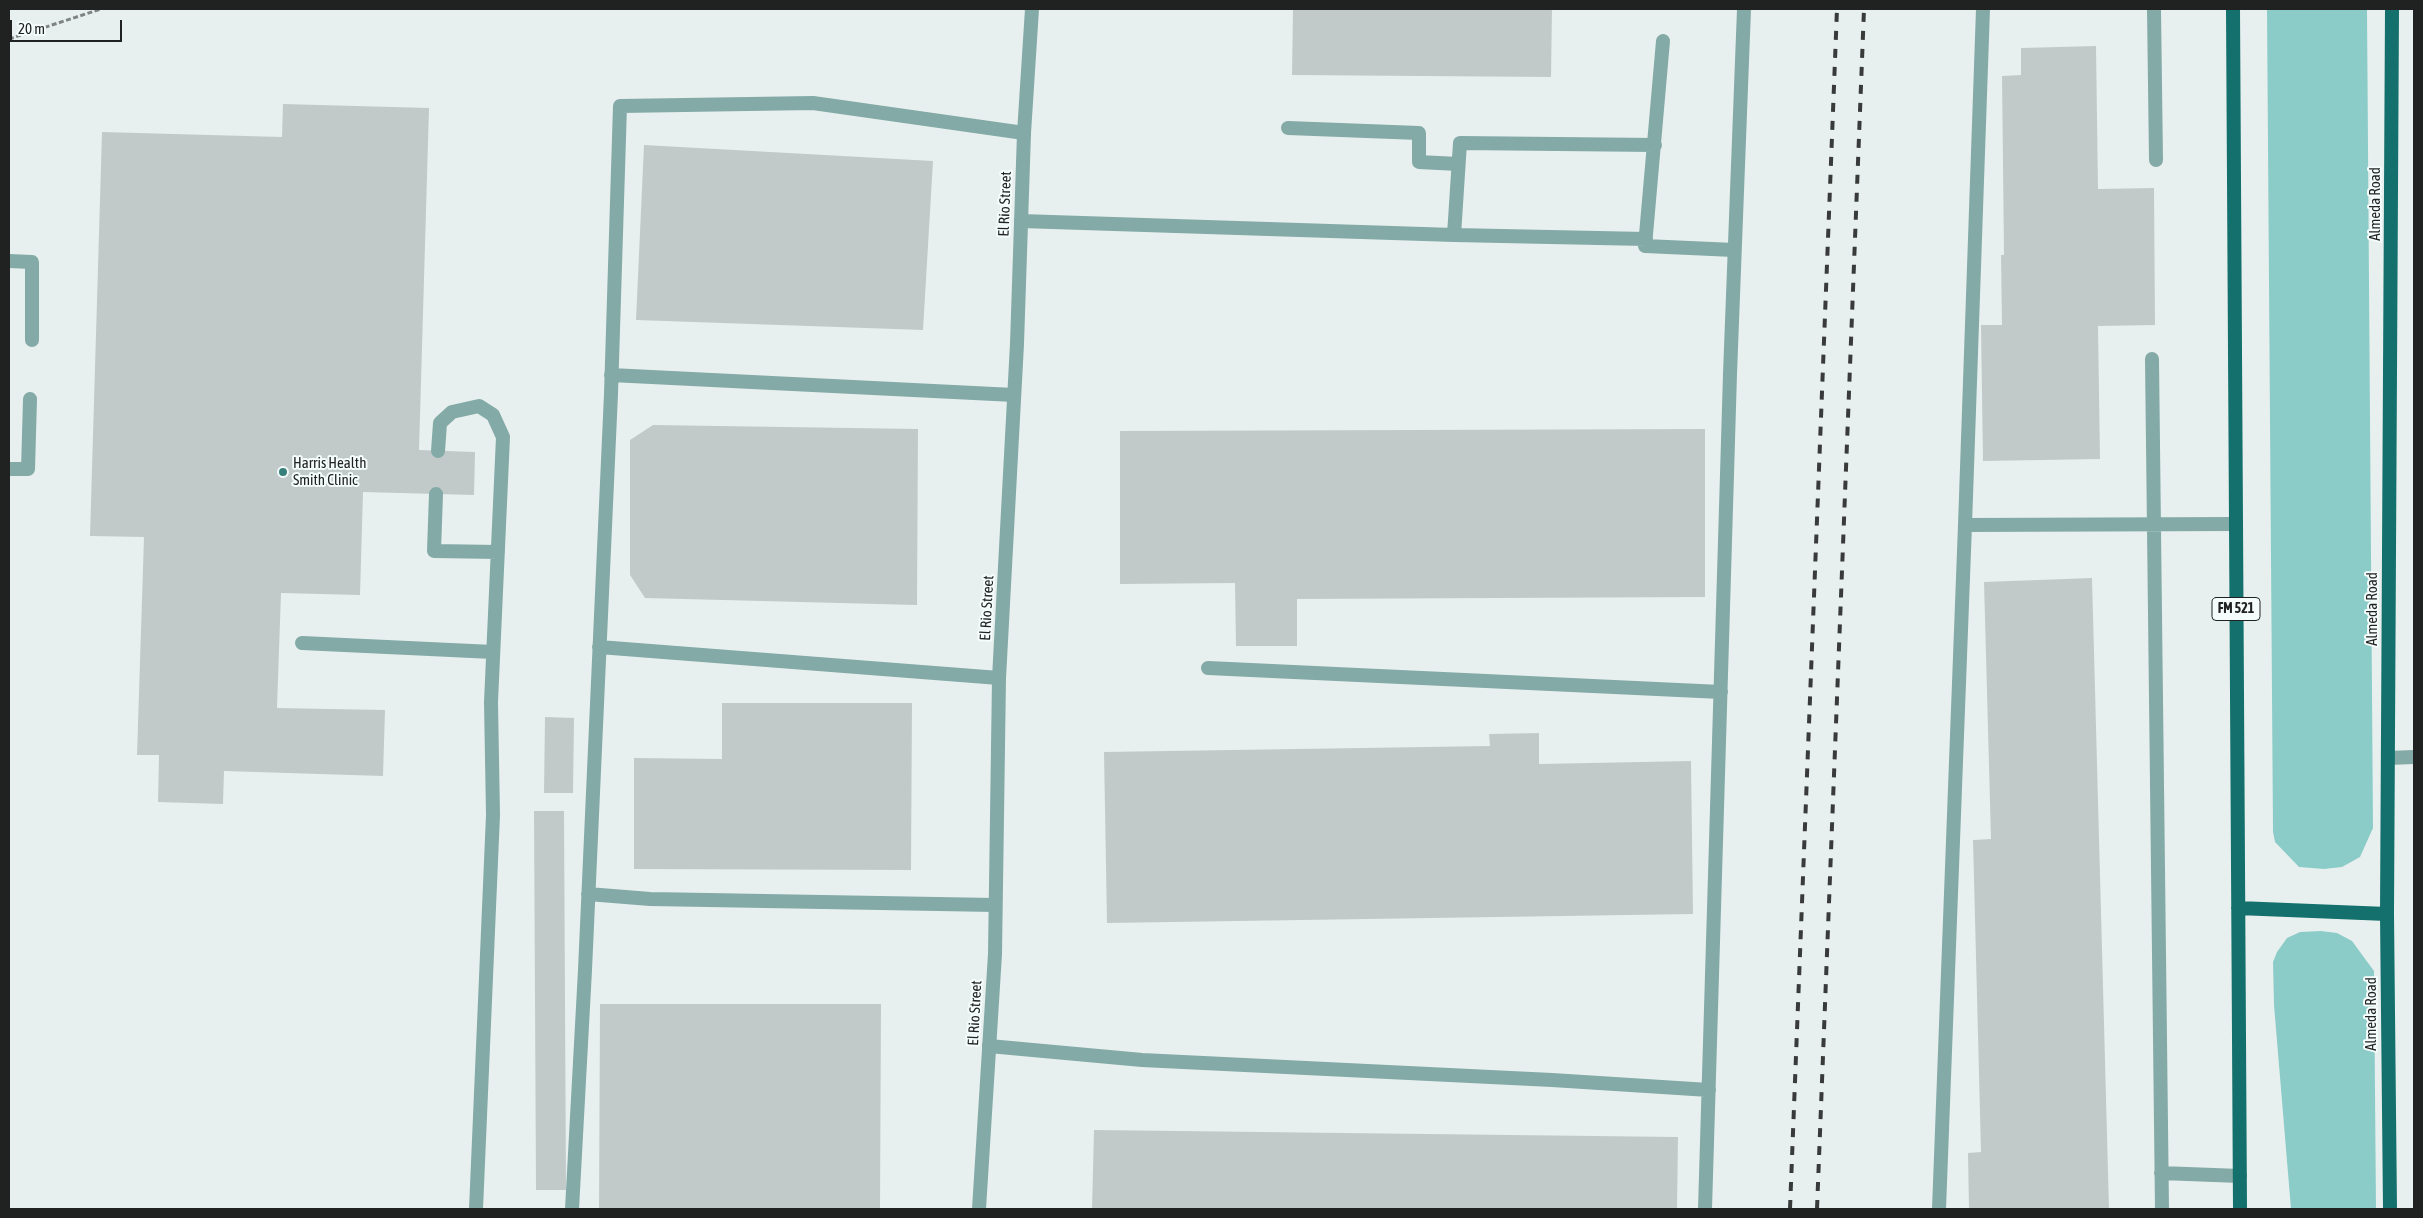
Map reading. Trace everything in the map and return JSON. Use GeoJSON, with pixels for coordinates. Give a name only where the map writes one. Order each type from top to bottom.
{"type":"FeatureCollection","features":[{"type":"Feature","properties":{"kind":"main road","name":"FM 521"},"geometry":{"type":"LineString","coordinates":[[2233,9],[2240,1209]]}},
{"type":"Feature","properties":{"kind":"main road","name":"Almeda Road"},"geometry":{"type":"LineString","coordinates":[[2390,1209],[2387,914],[2392,9]]}},
{"type":"Feature","properties":{"kind":"main road"},"geometry":{"type":"LineString","coordinates":[[2238,908],[2387,914]]}},
{"type":"Feature","properties":{"kind":"street","name":"El Rio Street"},"geometry":{"type":"LineString","coordinates":[[980,1209],[996,905],[999,678],[1014,396],[1024,132],[1032,9]]}},
{"type":"Feature","properties":{"kind":"street"},"geometry":{"type":"LineString","coordinates":[[1705,1209],[1734,250],[1744,9]]}},
{"type":"Feature","properties":{"kind":"street"},"geometry":{"type":"LineString","coordinates":[[1939,1209],[1983,9]]}},
{"type":"Feature","properties":{"kind":"street"},"geometry":{"type":"LineString","coordinates":[[2154,9],[2156,160]]}},
{"type":"Feature","properties":{"kind":"street"},"geometry":{"type":"LineString","coordinates":[[1663,41],[1656,145],[1645,246],[1734,250]]}},
{"type":"Feature","properties":{"kind":"street"},"geometry":{"type":"LineString","coordinates":[[572,1209],[611,375],[620,106],[813,102],[1024,132]]}},
{"type":"Feature","properties":{"kind":"street"},"geometry":{"type":"LineString","coordinates":[[1288,128],[1419,133],[1419,162],[1458,164]]}},
{"type":"Feature","properties":{"kind":"street"},"geometry":{"type":"LineString","coordinates":[[1454,235],[1460,143],[1656,145]]}},
{"type":"Feature","properties":{"kind":"street"},"geometry":{"type":"LineString","coordinates":[[1021,221],[1454,235],[1646,239]]}},
{"type":"Feature","properties":{"kind":"street"},"geometry":{"type":"LineString","coordinates":[[9,261],[32,262],[32,340]]}},
{"type":"Feature","properties":{"kind":"street"},"geometry":{"type":"LineString","coordinates":[[2152,359],[2162,1209]]}},
{"type":"Feature","properties":{"kind":"street"},"geometry":{"type":"LineString","coordinates":[[611,375],[1014,396]]}},
{"type":"Feature","properties":{"kind":"street"},"geometry":{"type":"LineString","coordinates":[[9,469],[28,469],[30,400]]}},
{"type":"Feature","properties":{"kind":"street"},"geometry":{"type":"LineString","coordinates":[[438,451],[440,424],[452,412],[479,406],[493,414],[503,437],[491,702],[493,815],[476,1209]]}},
{"type":"Feature","properties":{"kind":"street"},"geometry":{"type":"LineString","coordinates":[[436,494],[434,551],[498,552]]}},
{"type":"Feature","properties":{"kind":"street"},"geometry":{"type":"LineString","coordinates":[[1965,525],[2236,524]]}},
{"type":"Feature","properties":{"kind":"street"},"geometry":{"type":"LineString","coordinates":[[302,643],[493,652]]}},
{"type":"Feature","properties":{"kind":"street"},"geometry":{"type":"LineString","coordinates":[[599,647],[999,678]]}},
{"type":"Feature","properties":{"kind":"street"},"geometry":{"type":"LineString","coordinates":[[1208,668],[1721,692]]}},
{"type":"Feature","properties":{"kind":"street"},"geometry":{"type":"LineString","coordinates":[[2388,758],[2414,756]]}},
{"type":"Feature","properties":{"kind":"street"},"geometry":{"type":"LineString","coordinates":[[588,894],[650,899],[996,905]]}},
{"type":"Feature","properties":{"kind":"street"},"geometry":{"type":"LineString","coordinates":[[989,1046],[1142,1060],[1552,1080],[1709,1090]]}},
{"type":"Feature","properties":{"kind":"street"},"geometry":{"type":"LineString","coordinates":[[2162,1173],[2240,1176]]}},
{"type":"Feature","properties":{"kind":"path"},"geometry":{"type":"LineString","coordinates":[[9,39],[101,9]]}},
{"type":"Feature","properties":{"kind":"shaded area"},"geometry":{"type":"Polygon","coordinates":[[[2267,9],[2367,9],[2373,828],[2360,857],[2342,867],[2324,869],[2299,867],[2275,842],[2273,832],[2267,9]]]}},
{"type":"Feature","properties":{"kind":"shaded area"},"geometry":{"type":"Polygon","coordinates":[[[2321,931],[2337,933],[2352,941],[2374,971],[2376,1209],[2291,1209],[2274,1005],[2273,962],[2277,952],[2287,938],[2300,932],[2321,931]]]}},
{"type":"Feature","properties":{"kind":"building"},"geometry":{"type":"Polygon","coordinates":[[[1293,9],[1552,9],[1551,77],[1292,75],[1293,9]]]}},
{"type":"Feature","properties":{"kind":"building"},"geometry":{"type":"Polygon","coordinates":[[[2096,46],[2098,189],[2154,188],[2155,325],[2098,326],[2100,459],[1983,461],[1981,325],[2002,325],[2001,255],[2004,255],[2002,76],[2021,75],[2021,48],[2096,46]]]}},
{"type":"Feature","properties":{"kind":"building","name":"Harris Health Smith Clinic"},"geometry":{"type":"Polygon","coordinates":[[[283,104],[429,108],[419,450],[475,452],[474,495],[363,492],[360,595],[281,593],[277,708],[385,710],[383,776],[224,771],[223,804],[158,802],[159,755],[137,755],[144,537],[90,536],[102,132],[282,137],[283,104]]]}},
{"type":"Feature","properties":{"kind":"building"},"geometry":{"type":"Polygon","coordinates":[[[644,145],[933,161],[923,330],[636,320],[644,145]]]}},
{"type":"Feature","properties":{"kind":"building"},"geometry":{"type":"Polygon","coordinates":[[[653,425],[918,429],[917,605],[645,598],[630,575],[630,440],[653,425]]]}},
{"type":"Feature","properties":{"kind":"building"},"geometry":{"type":"Polygon","coordinates":[[[1705,429],[1705,597],[1297,599],[1297,646],[1236,646],[1235,583],[1120,584],[1120,431],[1705,429]]]}},
{"type":"Feature","properties":{"kind":"building"},"geometry":{"type":"Polygon","coordinates":[[[2092,578],[2109,1209],[1969,1209],[1968,1153],[1981,1152],[1973,840],[1991,839],[1984,582],[2092,578]]]}},
{"type":"Feature","properties":{"kind":"building"},"geometry":{"type":"Polygon","coordinates":[[[722,703],[912,703],[911,870],[634,869],[634,758],[722,759],[722,703]]]}},
{"type":"Feature","properties":{"kind":"building"},"geometry":{"type":"Polygon","coordinates":[[[545,717],[574,718],[573,793],[544,793],[545,717]]]}},
{"type":"Feature","properties":{"kind":"building"},"geometry":{"type":"Polygon","coordinates":[[[1539,733],[1539,764],[1691,761],[1693,914],[1107,923],[1104,752],[1490,746],[1489,734],[1539,733]]]}},
{"type":"Feature","properties":{"kind":"building"},"geometry":{"type":"Polygon","coordinates":[[[534,811],[564,811],[566,1190],[536,1190],[534,811]]]}},
{"type":"Feature","properties":{"kind":"building"},"geometry":{"type":"Polygon","coordinates":[[[600,1004],[881,1004],[880,1209],[599,1209],[600,1004]]]}},
{"type":"Feature","properties":{"kind":"building"},"geometry":{"type":"Polygon","coordinates":[[[1094,1130],[1678,1137],[1677,1209],[1092,1209],[1094,1130]]]}},
{"type":"Feature","properties":{"kind":"railway"},"geometry":{"type":"LineString","coordinates":[[1790,1209],[1837,9]]}},
{"type":"Feature","properties":{"kind":"railway"},"geometry":{"type":"LineString","coordinates":[[1817,1209],[1864,9]]}},
{"type":"Feature","properties":{"kind":"place","name":"Harris Health Smith Clinic"},"geometry":{"type":"Point","coordinates":[283,472]}}]}
